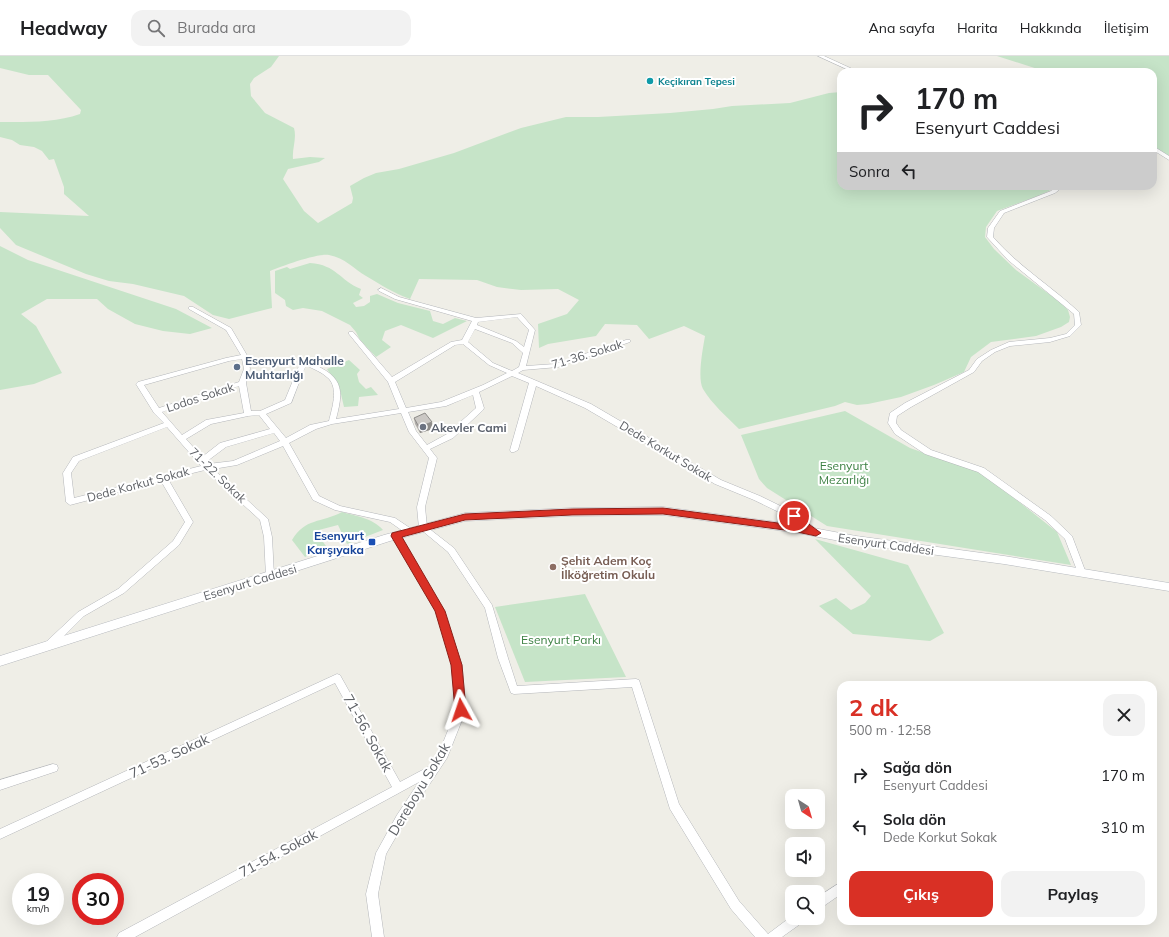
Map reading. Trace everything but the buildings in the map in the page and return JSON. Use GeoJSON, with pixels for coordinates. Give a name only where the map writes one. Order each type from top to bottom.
{"type":"FeatureCollection","features":[{"type":"Feature","properties":{"kind":"street"},"geometry":{"type":"LineString","coordinates":[[820,56],[848,68]]}},
{"type":"Feature","properties":{"kind":"street"},"geometry":{"type":"LineString","coordinates":[[1157,150],[1169,158]]}},
{"type":"Feature","properties":{"kind":"street"},"geometry":{"type":"LineString","coordinates":[[1056,190],[1002,212],[991,228],[990,237],[1020,269],[1065,301],[1073,309],[1077,314],[1078,325],[1068,335],[1050,340],[1009,344],[993,351],[979,360],[972,371],[925,398],[908,405],[893,415],[892,423],[898,432],[928,452],[981,470],[1048,518],[1069,538],[1082,573]]}},
{"type":"Feature","properties":{"kind":"street"},"geometry":{"type":"LineString","coordinates":[[381,290],[397,298],[475,323],[514,342],[526,352]]}},
{"type":"Feature","properties":{"kind":"street"},"geometry":{"type":"LineString","coordinates":[[191,308],[229,329],[244,357],[247,369],[242,384],[248,414]]}},
{"type":"Feature","properties":{"kind":"street"},"geometry":{"type":"LineString","coordinates":[[204,464],[234,463],[285,442],[313,427],[332,422],[404,412],[443,404],[475,391],[522,368],[532,330],[519,315],[475,323],[464,342],[453,343],[390,381]]}},
{"type":"Feature","properties":{"kind":"street"},"geometry":{"type":"LineString","coordinates":[[351,333],[390,381],[413,432],[434,458],[421,507],[423,528],[451,550],[489,607],[503,658],[514,690],[636,682],[674,806],[735,905],[762,937]]}},
{"type":"Feature","properties":{"kind":"street","name":"71-36. Sokak"},"geometry":{"type":"LineString","coordinates":[[522,368],[556,366],[628,341]]}},
{"type":"Feature","properties":{"kind":"street","name":"Dede Korkut Sokak"},"geometry":{"type":"LineString","coordinates":[[464,342],[491,364],[588,406],[718,482],[757,498],[794,516],[816,533]]}},
{"type":"Feature","properties":{"kind":"street","name":"71-22. Sokak"},"geometry":{"type":"LineString","coordinates":[[244,357],[228,359],[140,384],[157,411],[181,439],[204,464],[264,519],[268,537],[270,576]]}},
{"type":"Feature","properties":{"kind":"street"},"geometry":{"type":"LineString","coordinates":[[181,439],[209,422],[248,414],[261,413],[288,401],[304,361],[331,377],[336,386],[337,398],[332,422]]}},
{"type":"Feature","properties":{"kind":"street"},"geometry":{"type":"LineString","coordinates":[[514,450],[533,383]]}},
{"type":"Feature","properties":{"kind":"street","name":"Lodos Sokak"},"geometry":{"type":"LineString","coordinates":[[157,411],[242,384]]}},
{"type":"Feature","properties":{"kind":"street"},"geometry":{"type":"LineString","coordinates":[[427,448],[450,436],[480,408],[475,391]]}},
{"type":"Feature","properties":{"kind":"street"},"geometry":{"type":"LineString","coordinates":[[261,413],[285,442],[316,498],[338,508],[392,520],[410,532]]}},
{"type":"Feature","properties":{"kind":"street","name":"Dede Korkut Sokak"},"geometry":{"type":"LineString","coordinates":[[168,424],[76,459],[67,473],[70,502],[163,478],[204,464]]}},
{"type":"Feature","properties":{"kind":"street"},"geometry":{"type":"LineString","coordinates":[[204,464],[223,445],[276,430]]}},
{"type":"Feature","properties":{"kind":"street"},"geometry":{"type":"LineString","coordinates":[[49,645],[81,614],[121,591],[176,543],[189,522],[163,478]]}},
{"type":"Feature","properties":{"kind":"street","name":"Esenyurt Caddesi"},"geometry":{"type":"LineString","coordinates":[[0,661],[396,536],[465,517],[572,512],[663,511],[792,528],[856,540],[1004,560],[1169,587]]}},
{"type":"Feature","properties":{"kind":"street","name":"Dereboyu Sokak"},"geometry":{"type":"LineString","coordinates":[[378,937],[372,894],[381,853],[401,818],[442,755],[461,710],[457,665],[440,611],[396,536]]}},
{"type":"Feature","properties":{"kind":"street","name":"71-56. Sokak"},"geometry":{"type":"LineString","coordinates":[[337,678],[398,788]]}},
{"type":"Feature","properties":{"kind":"street","name":"71-53. Sokak"},"geometry":{"type":"LineString","coordinates":[[0,834],[337,678]]}},
{"type":"Feature","properties":{"kind":"street"},"geometry":{"type":"LineString","coordinates":[[0,785],[53,768]]}},
{"type":"Feature","properties":{"kind":"street","name":"71-54. Sokak"},"geometry":{"type":"LineString","coordinates":[[123,937],[434,769]]}},
{"type":"Feature","properties":{"kind":"street"},"geometry":{"type":"LineString","coordinates":[[825,899],[837,890]]}},
{"type":"Feature","properties":{"kind":"street"},"geometry":{"type":"LineString","coordinates":[[772,937],[789,925]]}},
{"type":"Feature","properties":{"kind":"green space"},"geometry":{"type":"Polygon","coordinates":[[[0,56],[279,56],[271,67],[254,78],[250,84],[251,96],[265,113],[294,128],[295,136],[293,159],[310,157],[325,158],[319,162],[288,169],[283,179],[304,211],[318,223],[352,203],[353,198],[350,186],[364,178],[376,173],[399,169],[454,153],[521,128],[566,117],[598,117],[670,113],[732,106],[790,103],[837,92],[837,190],[1050,190],[997,211],[986,227],[985,237],[994,249],[1016,270],[1060,302],[1068,310],[1070,317],[1069,322],[1061,327],[1036,336],[991,342],[971,357],[964,372],[901,397],[857,405],[845,402],[835,406],[739,429],[715,405],[701,384],[700,371],[705,336],[684,326],[649,339],[637,325],[605,324],[596,336],[548,344],[539,348],[538,324],[567,314],[579,300],[558,289],[521,290],[497,287],[477,280],[419,279],[410,299],[382,286],[335,256],[324,255],[300,260],[270,271],[272,308],[229,319],[213,315],[184,296],[133,284],[109,281],[86,274],[16,245],[0,228],[0,212],[89,216],[64,194],[64,187],[54,159],[49,160],[42,151],[34,147],[20,145],[12,140],[0,137],[0,122],[61,119],[80,114],[81,110],[48,75],[29,75],[0,68],[0,56]]]}},
{"type":"Feature","properties":{"kind":"green space"},"geometry":{"type":"Polygon","coordinates":[[[997,56],[1169,56],[1169,156],[1157,148],[1157,68],[1034,68],[997,56]]]}},
{"type":"Feature","properties":{"kind":"green space"},"geometry":{"type":"Polygon","coordinates":[[[0,246],[28,260],[176,309],[212,328],[190,334],[163,331],[135,324],[108,309],[97,299],[47,299],[21,314],[36,326],[62,373],[34,384],[0,390],[0,246]]]}},
{"type":"Feature","properties":{"kind":"green space"},"geometry":{"type":"Polygon","coordinates":[[[310,263],[319,264],[332,270],[361,289],[359,295],[363,298],[353,303],[356,307],[364,306],[370,302],[370,296],[377,294],[398,303],[430,311],[433,321],[443,324],[455,318],[467,321],[433,338],[401,325],[385,331],[382,340],[391,347],[376,357],[360,340],[350,325],[322,311],[303,308],[293,310],[286,306],[285,300],[275,293],[275,271],[287,267],[290,269],[310,263]]]}},
{"type":"Feature","properties":{"kind":"green space"},"geometry":{"type":"Polygon","coordinates":[[[349,360],[360,370],[357,374],[359,382],[366,389],[371,387],[378,395],[359,397],[358,406],[344,407],[340,390],[327,369],[349,360]]]}},
{"type":"Feature","properties":{"kind":"green space","name":"Esenyurt Mezarlığı"},"geometry":{"type":"Polygon","coordinates":[[[845,411],[910,448],[984,474],[1057,532],[1071,565],[827,526],[767,488],[759,479],[741,435],[845,411]]]}},
{"type":"Feature","properties":{"kind":"green space"},"geometry":{"type":"Polygon","coordinates":[[[342,512],[369,520],[383,530],[347,544],[338,525],[315,531],[326,546],[305,557],[292,540],[297,533],[308,524],[342,512]]]}},
{"type":"Feature","properties":{"kind":"green space"},"geometry":{"type":"Polygon","coordinates":[[[815,539],[908,565],[944,633],[930,641],[853,634],[819,606],[836,598],[851,610],[865,603],[871,596],[815,539]]]}},
{"type":"Feature","properties":{"kind":"green space","name":"Esenyurt Parkı"},"geometry":{"type":"Polygon","coordinates":[[[585,594],[626,677],[525,682],[495,607],[585,594]]]}},
{"type":"Feature","properties":{"kind":"place","name":"Keçikıran Tepesi"},"geometry":{"type":"Point","coordinates":[650,81]}},
{"type":"Feature","properties":{"kind":"place","name":"Esenyurt Mahalle Muhtarlığı"},"geometry":{"type":"Point","coordinates":[237,367]}},
{"type":"Feature","properties":{"kind":"place","name":"Akevler Cami"},"geometry":{"type":"Point","coordinates":[423,427]}},
{"type":"Feature","properties":{"kind":"place","name":"Esenyurt Karşıyaka"},"geometry":{"type":"Point","coordinates":[372,542]}},
{"type":"Feature","properties":{"kind":"place","name":"Şehit Adem Koç İlköğretim Okulu"},"geometry":{"type":"Point","coordinates":[553,567]}},
{"type":"Feature","properties":{"kind":"route"},"geometry":{"type":"LineString","coordinates":[[461,710],[457,665],[440,611],[396,536],[465,517],[572,512],[663,511],[792,528],[816,533],[794,516]]}}]}
